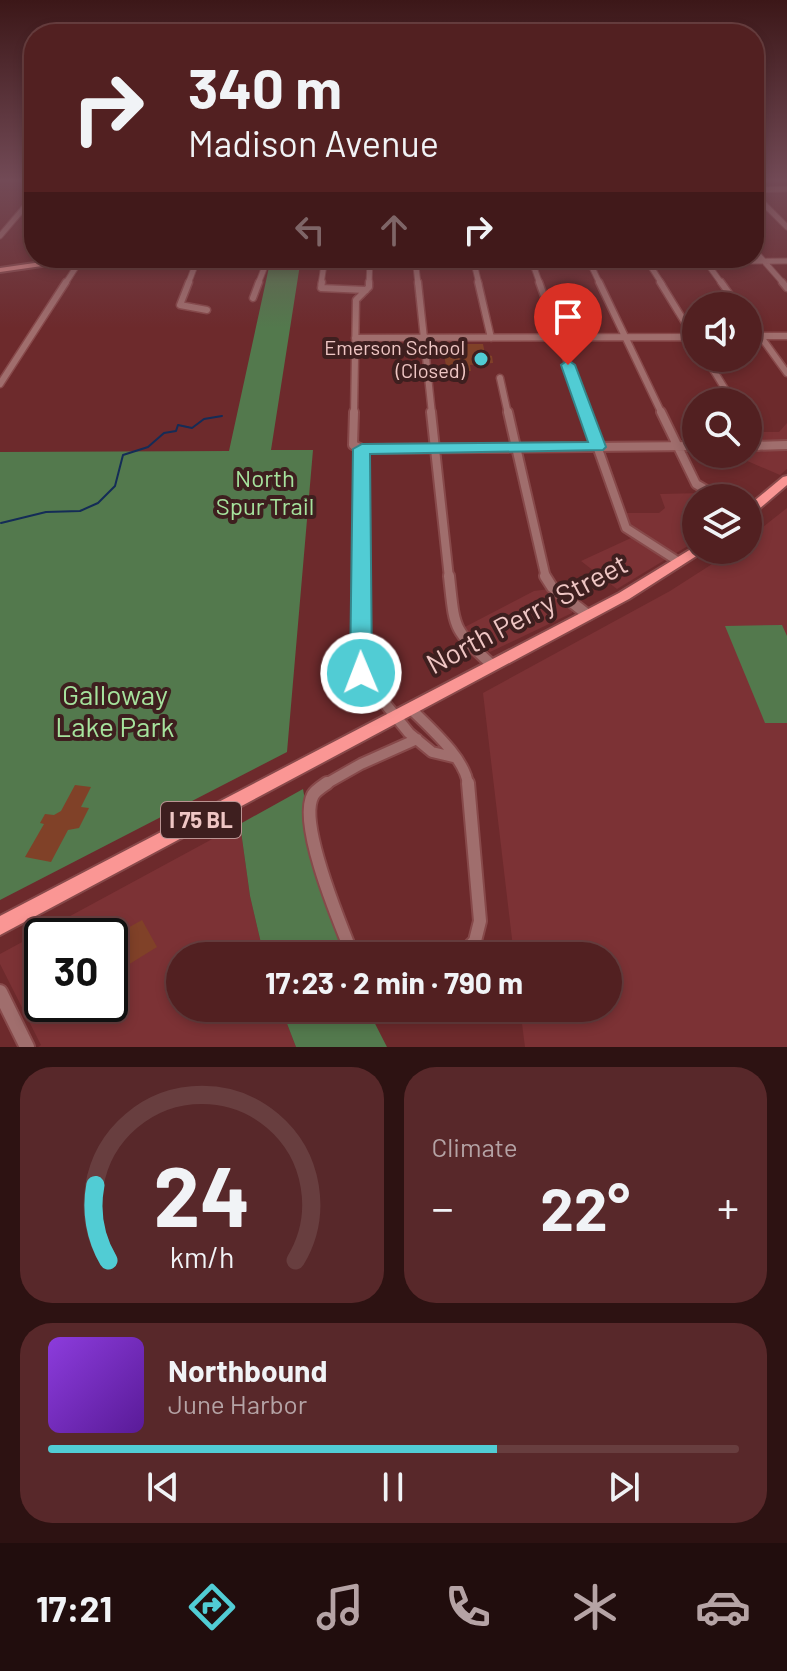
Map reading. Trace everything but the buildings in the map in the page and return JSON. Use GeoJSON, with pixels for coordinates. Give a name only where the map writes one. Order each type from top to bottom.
{"type":"FeatureCollection","features":[{"type":"Feature","properties":{"kind":"main road"},"geometry":{"type":"LineString","coordinates":[[0,270],[24,267]]}},
{"type":"Feature","properties":{"kind":"main road"},"geometry":{"type":"LineString","coordinates":[[762,500],[787,479]]}},
{"type":"Feature","properties":{"kind":"main road","name":"North Perry Street"},"geometry":{"type":"LineString","coordinates":[[0,926],[588,615],[682,560]]}},
{"type":"Feature","properties":{"kind":"street"},"geometry":{"type":"LineString","coordinates":[[764,261],[787,261]]}},
{"type":"Feature","properties":{"kind":"street"},"geometry":{"type":"LineString","coordinates":[[764,261],[787,288]]}},
{"type":"Feature","properties":{"kind":"street"},"geometry":{"type":"LineString","coordinates":[[0,384],[76,268]]}},
{"type":"Feature","properties":{"kind":"street"},"geometry":{"type":"LineString","coordinates":[[194,268],[180,305],[207,310]]}},
{"type":"Feature","properties":{"kind":"street"},"geometry":{"type":"LineString","coordinates":[[253,298],[264,268]]}},
{"type":"Feature","properties":{"kind":"street"},"geometry":{"type":"LineString","coordinates":[[324,268],[322,288],[366,290]]}},
{"type":"Feature","properties":{"kind":"street"},"geometry":{"type":"LineString","coordinates":[[369,268],[366,290],[356,298],[353,445],[362,449],[682,446]]}},
{"type":"Feature","properties":{"kind":"street"},"geometry":{"type":"LineString","coordinates":[[416,268],[454,626],[492,665]]}},
{"type":"Feature","properties":{"kind":"street"},"geometry":{"type":"LineString","coordinates":[[475,268],[491,338]]}},
{"type":"Feature","properties":{"kind":"street"},"geometry":{"type":"LineString","coordinates":[[534,268],[627,530],[679,562]]}},
{"type":"Feature","properties":{"kind":"street"},"geometry":{"type":"LineString","coordinates":[[593,268],[697,484]]}},
{"type":"Feature","properties":{"kind":"street"},"geometry":{"type":"LineString","coordinates":[[652,268],[682,317]]}},
{"type":"Feature","properties":{"kind":"street"},"geometry":{"type":"LineString","coordinates":[[710,268],[728,292]]}},
{"type":"Feature","properties":{"kind":"street"},"geometry":{"type":"LineString","coordinates":[[762,336],[787,336]]}},
{"type":"Feature","properties":{"kind":"street"},"geometry":{"type":"LineString","coordinates":[[355,338],[682,338]]}},
{"type":"Feature","properties":{"kind":"street"},"geometry":{"type":"LineString","coordinates":[[762,339],[787,373]]}},
{"type":"Feature","properties":{"kind":"street"},"geometry":{"type":"LineString","coordinates":[[500,378],[547,580],[588,615]]}},
{"type":"Feature","properties":{"kind":"street"},"geometry":{"type":"LineString","coordinates":[[762,446],[787,445]]}},
{"type":"Feature","properties":{"kind":"street"},"geometry":{"type":"LineString","coordinates":[[362,449],[360,669],[365,681],[445,742],[467,774],[480,921],[474,942]]}},
{"type":"Feature","properties":{"kind":"street"},"geometry":{"type":"LineString","coordinates":[[404,713],[417,739],[435,754],[453,757]]}},
{"type":"Feature","properties":{"kind":"street"},"geometry":{"type":"LineString","coordinates":[[348,942],[319,861],[310,825],[309,803],[320,788],[417,739]]}},
{"type":"Feature","properties":{"kind":"street"},"geometry":{"type":"LineString","coordinates":[[0,992],[27,1047]]}},
{"type":"Feature","properties":{"kind":"shaded area"},"geometry":{"type":"Polygon","coordinates":[[[787,423],[787,469],[780,475],[762,467],[762,450],[766,450],[762,443],[762,432],[779,432],[787,423]]]}},
{"type":"Feature","properties":{"kind":"shaded area"},"geometry":{"type":"Polygon","coordinates":[[[660,494],[682,494],[682,550],[617,589],[581,561],[631,538],[623,513],[659,513],[665,508],[660,494]]]}},
{"type":"Feature","properties":{"kind":"shaded area"},"geometry":{"type":"Polygon","coordinates":[[[787,508],[787,1047],[525,1047],[522,1022],[622,1022],[622,942],[512,942],[483,693],[670,591],[712,564],[762,564],[762,528],[787,508]]]}},
{"type":"Feature","properties":{"kind":"shaded area"},"geometry":{"type":"Polygon","coordinates":[[[549,589],[572,608],[572,613],[490,652],[461,629],[534,591],[549,589]]]}},
{"type":"Feature","properties":{"kind":"shaded area"},"geometry":{"type":"Polygon","coordinates":[[[240,824],[250,896],[261,942],[166,942],[166,1022],[286,1022],[296,1047],[38,1047],[41,1045],[29,1022],[128,1022],[128,918],[66,918],[240,824]]]}},
{"type":"Feature","properties":{"kind":"shaded area"},"geometry":{"type":"Polygon","coordinates":[[[24,941],[24,1011],[0,964],[0,954],[24,941]]]}},
{"type":"Feature","properties":{"kind":"green space","name":"Galloway Lake Park"},"geometry":{"type":"Polygon","coordinates":[[[269,268],[299,268],[271,450],[313,450],[287,752],[0,900],[0,452],[229,451],[269,268]]]}},
{"type":"Feature","properties":{"kind":"green space"},"geometry":{"type":"Polygon","coordinates":[[[782,625],[787,636],[787,723],[765,723],[725,626],[782,625]]]}},
{"type":"Feature","properties":{"kind":"green space"},"geometry":{"type":"Polygon","coordinates":[[[303,789],[321,889],[339,942],[261,942],[250,896],[240,824],[303,789]]]}},
{"type":"Feature","properties":{"kind":"green space"},"geometry":{"type":"Polygon","coordinates":[[[286,1022],[374,1022],[387,1047],[296,1047],[286,1022]]]}},
{"type":"Feature","properties":{"kind":"waterway"},"geometry":{"type":"LineString","coordinates":[[1,523],[46,512],[80,511],[98,503],[115,486],[123,455],[148,447],[164,433],[176,431],[178,425],[192,428],[204,419],[222,416]]}},
{"type":"Feature","properties":{"kind":"place","name":"Emerson School (Closed)"},"geometry":{"type":"Point","coordinates":[481,359]}},
{"type":"Feature","properties":{"kind":"route"},"geometry":{"type":"LineString","coordinates":[[361,673],[362,449],[597,447],[568,365]]}},
{"type":"Feature","properties":{"kind":"park label","name":"North Spur Trail"},"geometry":{"type":"Point","coordinates":[265,493]}}]}
